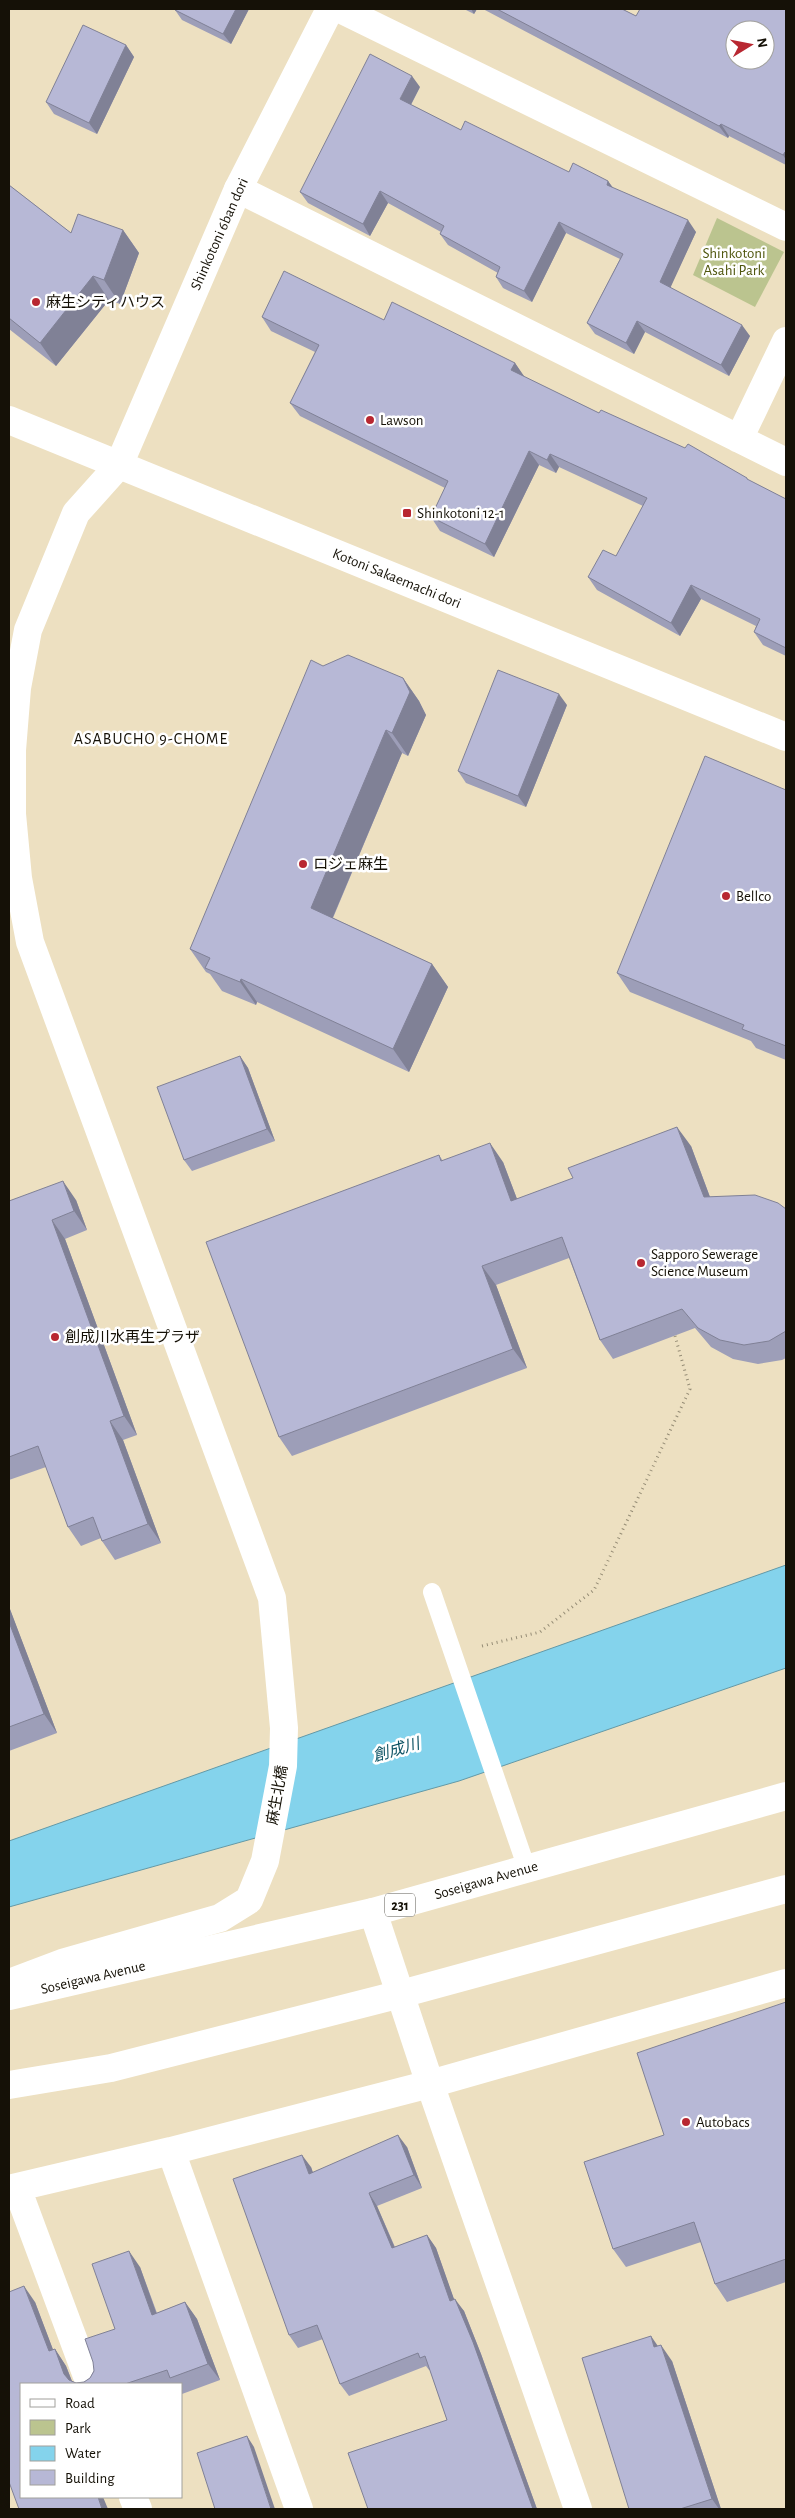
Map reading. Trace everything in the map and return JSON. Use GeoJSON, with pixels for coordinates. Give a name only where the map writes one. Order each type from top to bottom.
{"type":"FeatureCollection","features":[{"type":"Feature","properties":{"kind":"main road","name":"Shinkotoni 6ban dori"},"geometry":{"type":"LineString","coordinates":[[284,1728],[272,1598],[30,942],[18,878],[12,814],[12,750],[17,688],[28,630],[76,514],[119,465],[238,189],[330,9]]}},
{"type":"Feature","properties":{"kind":"main road"},"geometry":{"type":"LineString","coordinates":[[340,9],[786,227]]}},
{"type":"Feature","properties":{"kind":"main road"},"geometry":{"type":"LineString","coordinates":[[238,189],[786,462]]}},
{"type":"Feature","properties":{"kind":"main road"},"geometry":{"type":"LineString","coordinates":[[739,439],[786,341]]}},
{"type":"Feature","properties":{"kind":"main road","name":"Kotoni Sakaemachi dori"},"geometry":{"type":"LineString","coordinates":[[9,420],[786,737]]}},
{"type":"Feature","properties":{"kind":"main road","name":"麻生北橋"},"geometry":{"type":"LineString","coordinates":[[9,1983],[62,1963],[220,1918],[249,1900],[265,1861],[283,1766],[284,1728]]}},
{"type":"Feature","properties":{"kind":"main road","name":"Soseigawa Avenue"},"geometry":{"type":"LineString","coordinates":[[9,1996],[373,1912],[786,1796]]}},
{"type":"Feature","properties":{"kind":"main road"},"geometry":{"type":"LineString","coordinates":[[9,2085],[110,2068],[401,1994],[786,1889]]}},
{"type":"Feature","properties":{"kind":"main road"},"geometry":{"type":"LineString","coordinates":[[373,1912],[430,2084],[578,2509]]}},
{"type":"Feature","properties":{"kind":"main road"},"geometry":{"type":"LineString","coordinates":[[90,2383],[13,2188],[172,2152],[430,2084],[786,1982]]}},
{"type":"Feature","properties":{"kind":"main road"},"geometry":{"type":"LineString","coordinates":[[172,2152],[299,2509]]}},
{"type":"Feature","properties":{"kind":"lane"},"geometry":{"type":"LineString","coordinates":[[432,1592],[455,1665],[527,1869]]}},
{"type":"Feature","properties":{"kind":"path"},"geometry":{"type":"LineString","coordinates":[[480,1647],[540,1632],[594,1590],[690,1390],[675,1336]]}},
{"type":"Feature","properties":{"kind":"green space","name":"Shinkotoni Asahi Park"},"geometry":{"type":"Polygon","coordinates":[[[717,218],[784,252],[755,307],[693,275],[717,218]]]}},
{"type":"Feature","properties":{"kind":"water","name":"創成川"},"geometry":{"type":"Polygon","coordinates":[[[786,1565],[786,1668],[459,1781],[9,1907],[9,1841],[786,1565]]]}},
{"type":"Feature","properties":{"kind":"building"},"geometry":{"type":"Polygon","coordinates":[[[175,9],[236,9],[223,34],[175,9]]]}},
{"type":"Feature","properties":{"kind":"building"},"geometry":{"type":"Polygon","coordinates":[[[497,9],[622,9],[636,16],[640,9],[786,9],[786,153],[783,155],[721,124],[719,126],[497,9]]]}},
{"type":"Feature","properties":{"kind":"building"},"geometry":{"type":"Polygon","coordinates":[[[83,25],[126,45],[89,123],[46,102],[83,25]]]}},
{"type":"Feature","properties":{"kind":"building"},"geometry":{"type":"Polygon","coordinates":[[[370,54],[412,76],[400,99],[461,130],[465,121],[569,172],[573,163],[608,181],[607,185],[688,220],[660,282],[742,325],[721,365],[637,321],[626,343],[587,323],[623,254],[559,222],[524,291],[496,277],[500,267],[440,234],[444,226],[380,191],[363,224],[300,192],[370,54]]]}},
{"type":"Feature","properties":{"kind":"building"},"geometry":{"type":"Polygon","coordinates":[[[9,185],[71,233],[78,214],[123,230],[104,280],[93,276],[40,343],[9,318],[9,185]]]}},
{"type":"Feature","properties":{"kind":"building"},"geometry":{"type":"Polygon","coordinates":[[[284,271],[384,320],[392,302],[515,363],[511,370],[599,413],[601,410],[685,448],[688,444],[747,479],[786,499],[786,648],[754,632],[760,619],[691,585],[671,623],[588,577],[603,550],[616,556],[647,498],[550,454],[547,460],[529,451],[485,544],[431,517],[448,481],[290,403],[319,345],[262,317],[284,271]]]}},
{"type":"Feature","properties":{"kind":"building"},"geometry":{"type":"Polygon","coordinates":[[[348,655],[403,678],[410,692],[392,733],[386,730],[311,908],[432,964],[393,1049],[241,979],[240,982],[205,968],[210,958],[190,949],[311,660],[323,666],[348,655]]]}},
{"type":"Feature","properties":{"kind":"building"},"geometry":{"type":"Polygon","coordinates":[[[498,670],[559,694],[518,796],[458,771],[498,670]]]}},
{"type":"Feature","properties":{"kind":"building"},"geometry":{"type":"Polygon","coordinates":[[[705,756],[786,790],[786,1046],[742,1029],[744,1025],[617,973],[705,756]]]}},
{"type":"Feature","properties":{"kind":"building"},"geometry":{"type":"Polygon","coordinates":[[[240,1056],[267,1129],[184,1160],[157,1087],[240,1056]]]}},
{"type":"Feature","properties":{"kind":"building"},"geometry":{"type":"Polygon","coordinates":[[[677,1127],[704,1197],[755,1195],[778,1203],[786,1209],[786,1331],[769,1341],[744,1345],[720,1340],[698,1328],[682,1309],[600,1340],[562,1237],[482,1266],[513,1349],[279,1437],[206,1242],[439,1155],[441,1161],[490,1143],[511,1201],[573,1178],[568,1168],[677,1127]]]}},
{"type":"Feature","properties":{"kind":"building","name":"創成川水再生プラザ"},"geometry":{"type":"Polygon","coordinates":[[[63,1181],[74,1211],[52,1220],[124,1416],[110,1421],[148,1524],[102,1541],[93,1517],[68,1527],[38,1446],[9,1457],[9,1201],[63,1181]]]}},
{"type":"Feature","properties":{"kind":"building"},"geometry":{"type":"Polygon","coordinates":[[[9,1622],[44,1714],[9,1727],[9,1622]]]}},
{"type":"Feature","properties":{"kind":"building"},"geometry":{"type":"Polygon","coordinates":[[[786,2002],[786,2259],[715,2284],[694,2222],[613,2249],[584,2162],[664,2135],[637,2053],[786,2002]]]}},
{"type":"Feature","properties":{"kind":"building"},"geometry":{"type":"Polygon","coordinates":[[[398,2135],[414,2175],[369,2193],[392,2248],[427,2235],[450,2301],[455,2299],[473,2342],[533,2509],[368,2509],[348,2453],[447,2420],[425,2356],[420,2358],[418,2353],[340,2384],[317,2325],[289,2335],[233,2179],[302,2155],[309,2174],[398,2135]]]}},
{"type":"Feature","properties":{"kind":"building"},"geometry":{"type":"Polygon","coordinates":[[[129,2251],[152,2315],[185,2302],[208,2364],[170,2378],[167,2370],[128,2383],[76,2383],[84,2382],[90,2378],[94,2371],[85,2339],[115,2329],[92,2264],[129,2251]]]}},
{"type":"Feature","properties":{"kind":"building"},"geometry":{"type":"Polygon","coordinates":[[[24,2286],[49,2351],[55,2349],[64,2374],[69,2380],[76,2383],[20,2383],[20,2498],[98,2498],[102,2509],[19,2509],[9,2482],[9,2292],[24,2286]]]}},
{"type":"Feature","properties":{"kind":"building"},"geometry":{"type":"Polygon","coordinates":[[[651,2336],[654,2347],[661,2345],[712,2499],[680,2509],[629,2509],[582,2358],[651,2336]]]}},
{"type":"Feature","properties":{"kind":"building"},"geometry":{"type":"Polygon","coordinates":[[[247,2436],[271,2509],[215,2509],[197,2453],[247,2436]]]}},
{"type":"Feature","properties":{"kind":"place","name":"麻生シティハウス"},"geometry":{"type":"Point","coordinates":[36,302]}},
{"type":"Feature","properties":{"kind":"place","name":"Lawson"},"geometry":{"type":"Point","coordinates":[370,420]}},
{"type":"Feature","properties":{"kind":"place","name":"Shinkotoni 12-1"},"geometry":{"type":"Point","coordinates":[407,513]}},
{"type":"Feature","properties":{"kind":"place","name":"ロジェ麻生"},"geometry":{"type":"Point","coordinates":[303,864]}},
{"type":"Feature","properties":{"kind":"place","name":"Bellco"},"geometry":{"type":"Point","coordinates":[726,896]}},
{"type":"Feature","properties":{"kind":"place","name":"Sapporo Sewerage Science Museum"},"geometry":{"type":"Point","coordinates":[641,1263]}},
{"type":"Feature","properties":{"kind":"place","name":"創成川水再生プラザ"},"geometry":{"type":"Point","coordinates":[55,1337]}},
{"type":"Feature","properties":{"kind":"place","name":"Autobacs"},"geometry":{"type":"Point","coordinates":[686,2122]}},
{"type":"Feature","properties":{"kind":"district","name":"ASABUCHO 9-CHOME"},"geometry":{"type":"Point","coordinates":[151,738]}}]}
